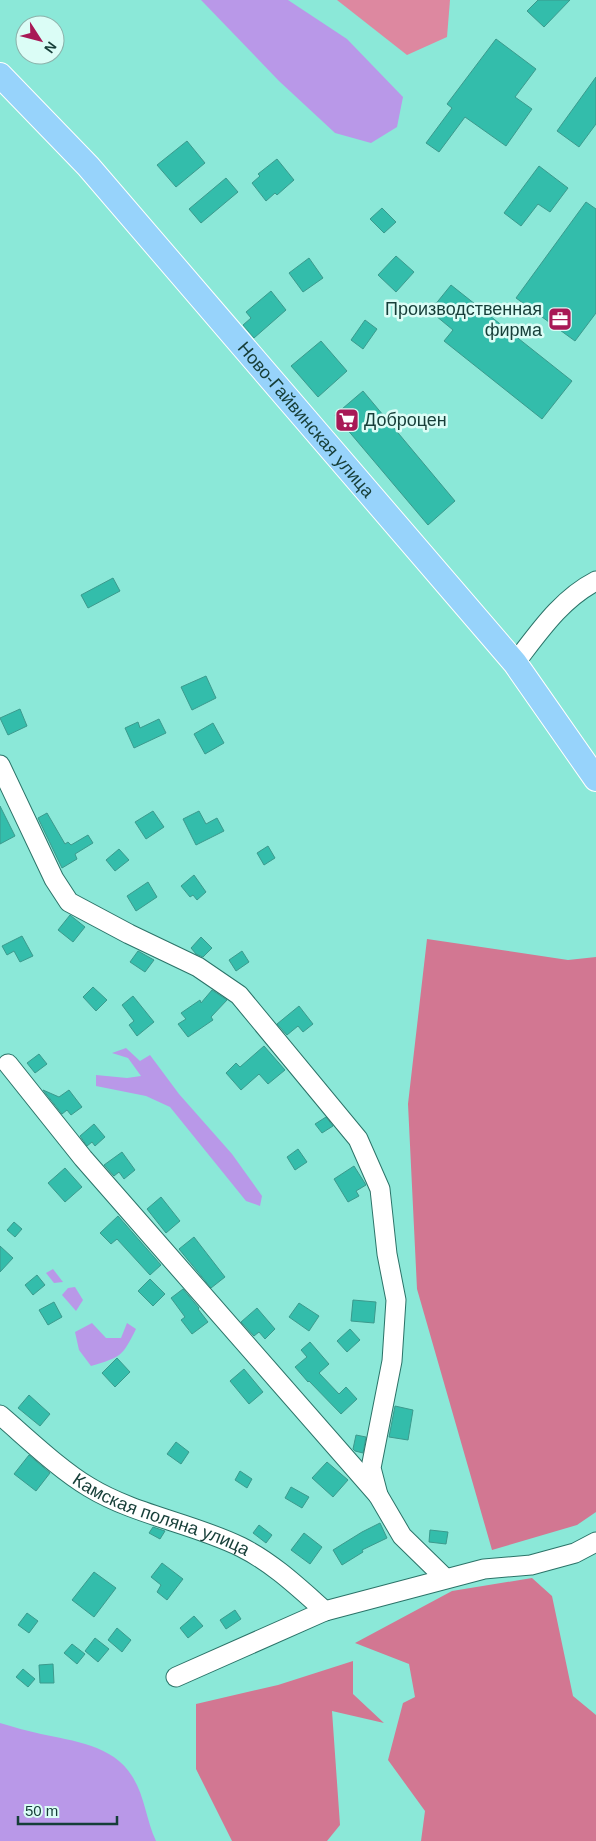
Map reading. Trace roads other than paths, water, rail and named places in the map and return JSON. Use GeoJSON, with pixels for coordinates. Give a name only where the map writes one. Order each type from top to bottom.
{"type":"FeatureCollection","features":[{"type":"Feature","properties":{"kind":"main road","name":"Ново-Гайвинская улица"},"geometry":{"type":"LineString","coordinates":[[0,75],[88,166],[516,663],[596,779]]}},
{"type":"Feature","properties":{"kind":"street"},"geometry":{"type":"LineString","coordinates":[[516,663],[556,612],[582,588],[596,581]]}},
{"type":"Feature","properties":{"kind":"street"},"geometry":{"type":"LineString","coordinates":[[0,765],[54,879],[69,902],[129,934],[198,967],[239,994],[358,1139],[380,1189],[387,1254],[396,1300],[392,1361],[370,1468],[378,1495]]}},
{"type":"Feature","properties":{"kind":"street"},"geometry":{"type":"LineString","coordinates":[[8,1064],[83,1158],[378,1495],[402,1536],[445,1578]]}},
{"type":"Feature","properties":{"kind":"street","name":"Камская поляна улица"},"geometry":{"type":"LineString","coordinates":[[0,1415],[89,1487],[120,1502],[206,1532],[242,1547],[276,1568],[325,1611]]}},
{"type":"Feature","properties":{"kind":"street"},"geometry":{"type":"LineString","coordinates":[[176,1677],[325,1611],[484,1569],[531,1565],[575,1553],[596,1542]]}},
{"type":"Feature","properties":{"kind":"place","name":"Производственная фирма"},"geometry":{"type":"Point","coordinates":[560,319]}},
{"type":"Feature","properties":{"kind":"place","name":"Доброцен"},"geometry":{"type":"Point","coordinates":[347,420]}}]}
